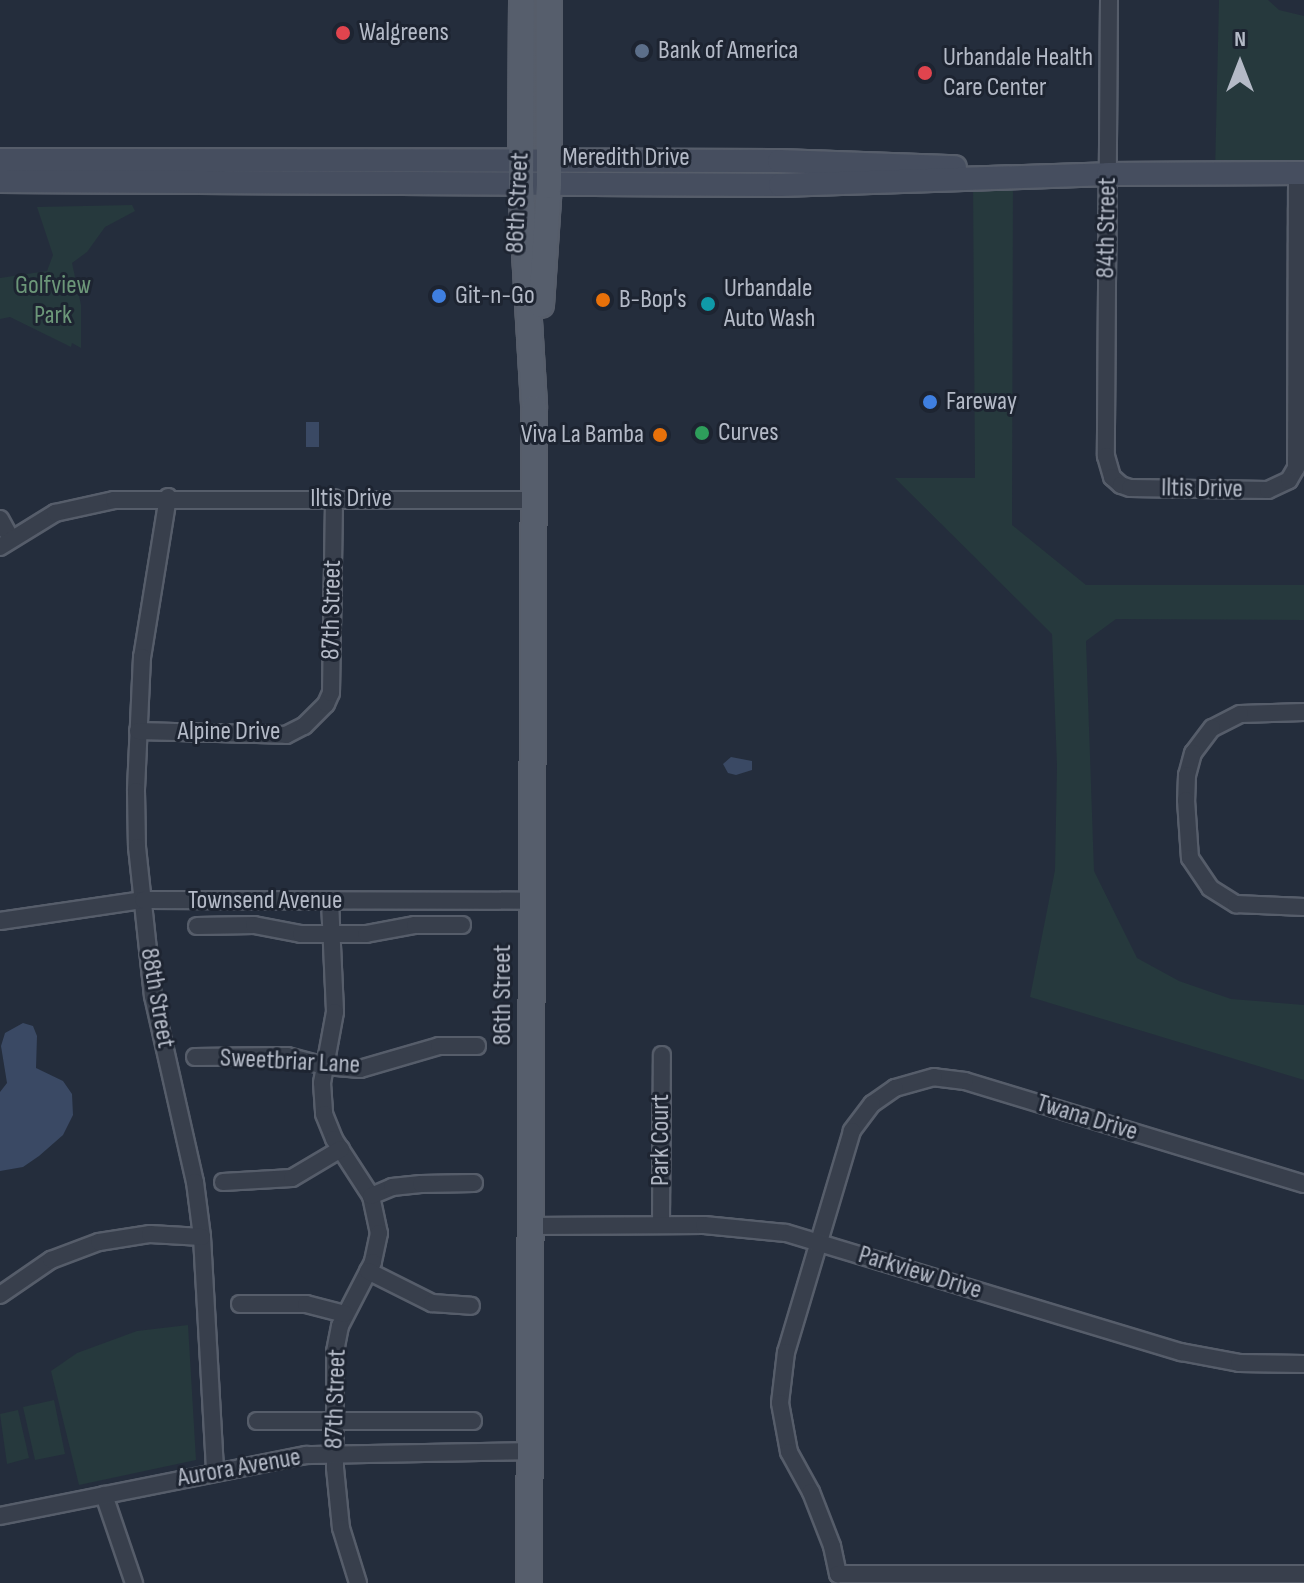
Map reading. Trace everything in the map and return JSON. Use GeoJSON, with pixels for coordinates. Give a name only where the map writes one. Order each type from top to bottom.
{"type":"FeatureCollection","features":[{"type":"Feature","properties":{"kind":"main road","name":"86th Street"},"geometry":{"type":"LineString","coordinates":[[522,0],[521,186],[534,408]]}},
{"type":"Feature","properties":{"kind":"main road","name":"86th Street"},"geometry":{"type":"LineString","coordinates":[[529,1583],[534,408],[549,186],[549,0]]}},
{"type":"Feature","properties":{"kind":"main road","name":"Meredith Drive"},"geometry":{"type":"LineString","coordinates":[[0,160],[779,161],[1108,174]]}},
{"type":"Feature","properties":{"kind":"main road","name":"Meredith Drive"},"geometry":{"type":"LineString","coordinates":[[0,181],[780,185],[1108,174],[1300,173]]}},
{"type":"Feature","properties":{"kind":"street","name":"84th Street"},"geometry":{"type":"LineString","coordinates":[[1106,456],[1109,0]]}},
{"type":"Feature","properties":{"kind":"street","name":"Iltis Drive"},"geometry":{"type":"LineString","coordinates":[[1106,456],[1112,477],[1130,488],[1268,490],[1289,480],[1297,456],[1300,173]]}},
{"type":"Feature","properties":{"kind":"street","name":"Iltis Drive"},"geometry":{"type":"LineString","coordinates":[[6,543],[55,513],[81,505],[168,497],[533,500]]}},
{"type":"Feature","properties":{"kind":"street","name":"88th Street"},"geometry":{"type":"LineString","coordinates":[[168,497],[142,657],[136,819],[153,996],[195,1182],[202,1237],[215,1471]]}},
{"type":"Feature","properties":{"kind":"street","name":"87th Street"},"geometry":{"type":"LineString","coordinates":[[314,717],[331,693],[334,498]]}},
{"type":"Feature","properties":{"kind":"street"},"geometry":{"type":"LineString","coordinates":[[0,519],[6,543]]}},
{"type":"Feature","properties":{"kind":"street"},"geometry":{"type":"LineString","coordinates":[[1304,712],[1262,712],[1225,719],[1201,739],[1187,775],[1186,800],[1187,842],[1196,871],[1222,896],[1236,904],[1304,907]]}},
{"type":"Feature","properties":{"kind":"street","name":"Alpine Drive"},"geometry":{"type":"LineString","coordinates":[[138,731],[286,735],[314,717]]}},
{"type":"Feature","properties":{"kind":"street","name":"Townsend Avenue"},"geometry":{"type":"LineString","coordinates":[[0,921],[143,900],[532,901]]}},
{"type":"Feature","properties":{"kind":"street","name":"87th Street"},"geometry":{"type":"LineString","coordinates":[[330,901],[335,1012],[325,1066],[324,1114],[341,1149],[371,1196],[379,1233],[368,1271],[345,1314],[335,1352],[333,1454],[341,1528],[358,1583]]}},
{"type":"Feature","properties":{"kind":"street"},"geometry":{"type":"LineString","coordinates":[[197,926],[254,925],[301,934],[366,934],[415,925],[462,925]]}},
{"type":"Feature","properties":{"kind":"street","name":"Sweetbriar Lane"},"geometry":{"type":"LineString","coordinates":[[195,1057],[287,1056],[325,1066],[360,1069],[439,1046],[477,1046]]}},
{"type":"Feature","properties":{"kind":"street","name":"Park Court"},"geometry":{"type":"LineString","coordinates":[[661,1225],[662,1055]]}},
{"type":"Feature","properties":{"kind":"street","name":"Twana Drive"},"geometry":{"type":"LineString","coordinates":[[819,1242],[852,1131],[872,1104],[895,1088],[934,1077],[965,1081],[1304,1184]]}},
{"type":"Feature","properties":{"kind":"street"},"geometry":{"type":"LineString","coordinates":[[223,1182],[292,1178],[341,1149]]}},
{"type":"Feature","properties":{"kind":"street"},"geometry":{"type":"LineString","coordinates":[[371,1196],[392,1187],[474,1183]]}},
{"type":"Feature","properties":{"kind":"street","name":"Parkview Drive"},"geometry":{"type":"LineString","coordinates":[[530,1226],[745,1227],[819,1242],[1181,1352],[1239,1363],[1304,1364]]}},
{"type":"Feature","properties":{"kind":"street"},"geometry":{"type":"LineString","coordinates":[[0,1295],[51,1260],[99,1242],[150,1234],[202,1237]]}},
{"type":"Feature","properties":{"kind":"street"},"geometry":{"type":"LineString","coordinates":[[819,1242],[786,1352],[780,1403],[789,1452],[816,1505],[838,1574],[1304,1574]]}},
{"type":"Feature","properties":{"kind":"street"},"geometry":{"type":"LineString","coordinates":[[368,1271],[432,1303],[471,1306]]}},
{"type":"Feature","properties":{"kind":"street"},"geometry":{"type":"LineString","coordinates":[[240,1304],[306,1304],[345,1314]]}},
{"type":"Feature","properties":{"kind":"street"},"geometry":{"type":"LineString","coordinates":[[257,1421],[473,1421]]}},
{"type":"Feature","properties":{"kind":"street","name":"Aurora Avenue"},"geometry":{"type":"LineString","coordinates":[[0,1516],[215,1471],[333,1454],[529,1451]]}},
{"type":"Feature","properties":{"kind":"street"},"geometry":{"type":"LineString","coordinates":[[104,1495],[134,1583]]}},
{"type":"Feature","properties":{"kind":"green space"},"geometry":{"type":"Polygon","coordinates":[[[1219,0],[1268,0],[1279,10],[1304,16],[1304,173],[1215,172],[1219,0]]]}},
{"type":"Feature","properties":{"kind":"green space"},"geometry":{"type":"Polygon","coordinates":[[[1013,179],[1012,525],[1086,585],[1304,585],[1304,620],[1116,619],[1086,641],[1094,871],[1137,958],[1179,981],[1231,999],[1304,1005],[1304,1080],[1030,997],[1055,870],[1057,766],[1052,634],[895,478],[975,478],[973,180],[1013,179]]]}},
{"type":"Feature","properties":{"kind":"green space","name":"Golfview Park"},"geometry":{"type":"Polygon","coordinates":[[[132,205],[135,211],[105,227],[87,252],[72,263],[81,305],[81,348],[72,343],[71,347],[10,317],[0,319],[0,278],[47,271],[53,255],[37,207],[132,205]]]}},
{"type":"Feature","properties":{"kind":"green space"},"geometry":{"type":"Polygon","coordinates":[[[188,1325],[196,1460],[79,1485],[51,1371],[77,1353],[137,1331],[188,1325]]]}},
{"type":"Feature","properties":{"kind":"green space"},"geometry":{"type":"Polygon","coordinates":[[[54,1400],[65,1454],[35,1460],[23,1407],[54,1400]]]}},
{"type":"Feature","properties":{"kind":"green space"},"geometry":{"type":"Polygon","coordinates":[[[18,1410],[29,1458],[7,1464],[0,1414],[18,1410]]]}},
{"type":"Feature","properties":{"kind":"water"},"geometry":{"type":"Polygon","coordinates":[[[306,422],[319,422],[319,447],[306,447],[306,422]]]}},
{"type":"Feature","properties":{"kind":"water"},"geometry":{"type":"Polygon","coordinates":[[[731,757],[752,761],[752,770],[736,775],[728,773],[723,764],[731,757]]]}},
{"type":"Feature","properties":{"kind":"water"},"geometry":{"type":"Polygon","coordinates":[[[23,1023],[33,1026],[37,1036],[36,1068],[63,1081],[72,1094],[73,1115],[63,1135],[39,1156],[23,1167],[0,1171],[0,1092],[7,1083],[1,1046],[5,1033],[23,1023]]]}},
{"type":"Feature","properties":{"kind":"place","name":"Walgreens"},"geometry":{"type":"Point","coordinates":[343,33]}},
{"type":"Feature","properties":{"kind":"place","name":"Bank of America"},"geometry":{"type":"Point","coordinates":[642,51]}},
{"type":"Feature","properties":{"kind":"place","name":"Urbandale Health Care Center"},"geometry":{"type":"Point","coordinates":[925,73]}},
{"type":"Feature","properties":{"kind":"place","name":"Git-n-Go"},"geometry":{"type":"Point","coordinates":[439,296]}},
{"type":"Feature","properties":{"kind":"place","name":"B-Bop's"},"geometry":{"type":"Point","coordinates":[603,300]}},
{"type":"Feature","properties":{"kind":"place","name":"Urbandale Auto Wash"},"geometry":{"type":"Point","coordinates":[708,304]}},
{"type":"Feature","properties":{"kind":"place","name":"Fareway"},"geometry":{"type":"Point","coordinates":[930,402]}},
{"type":"Feature","properties":{"kind":"place","name":"Curves"},"geometry":{"type":"Point","coordinates":[702,433]}},
{"type":"Feature","properties":{"kind":"place","name":"Viva La Bamba"},"geometry":{"type":"Point","coordinates":[660,435]}}]}
